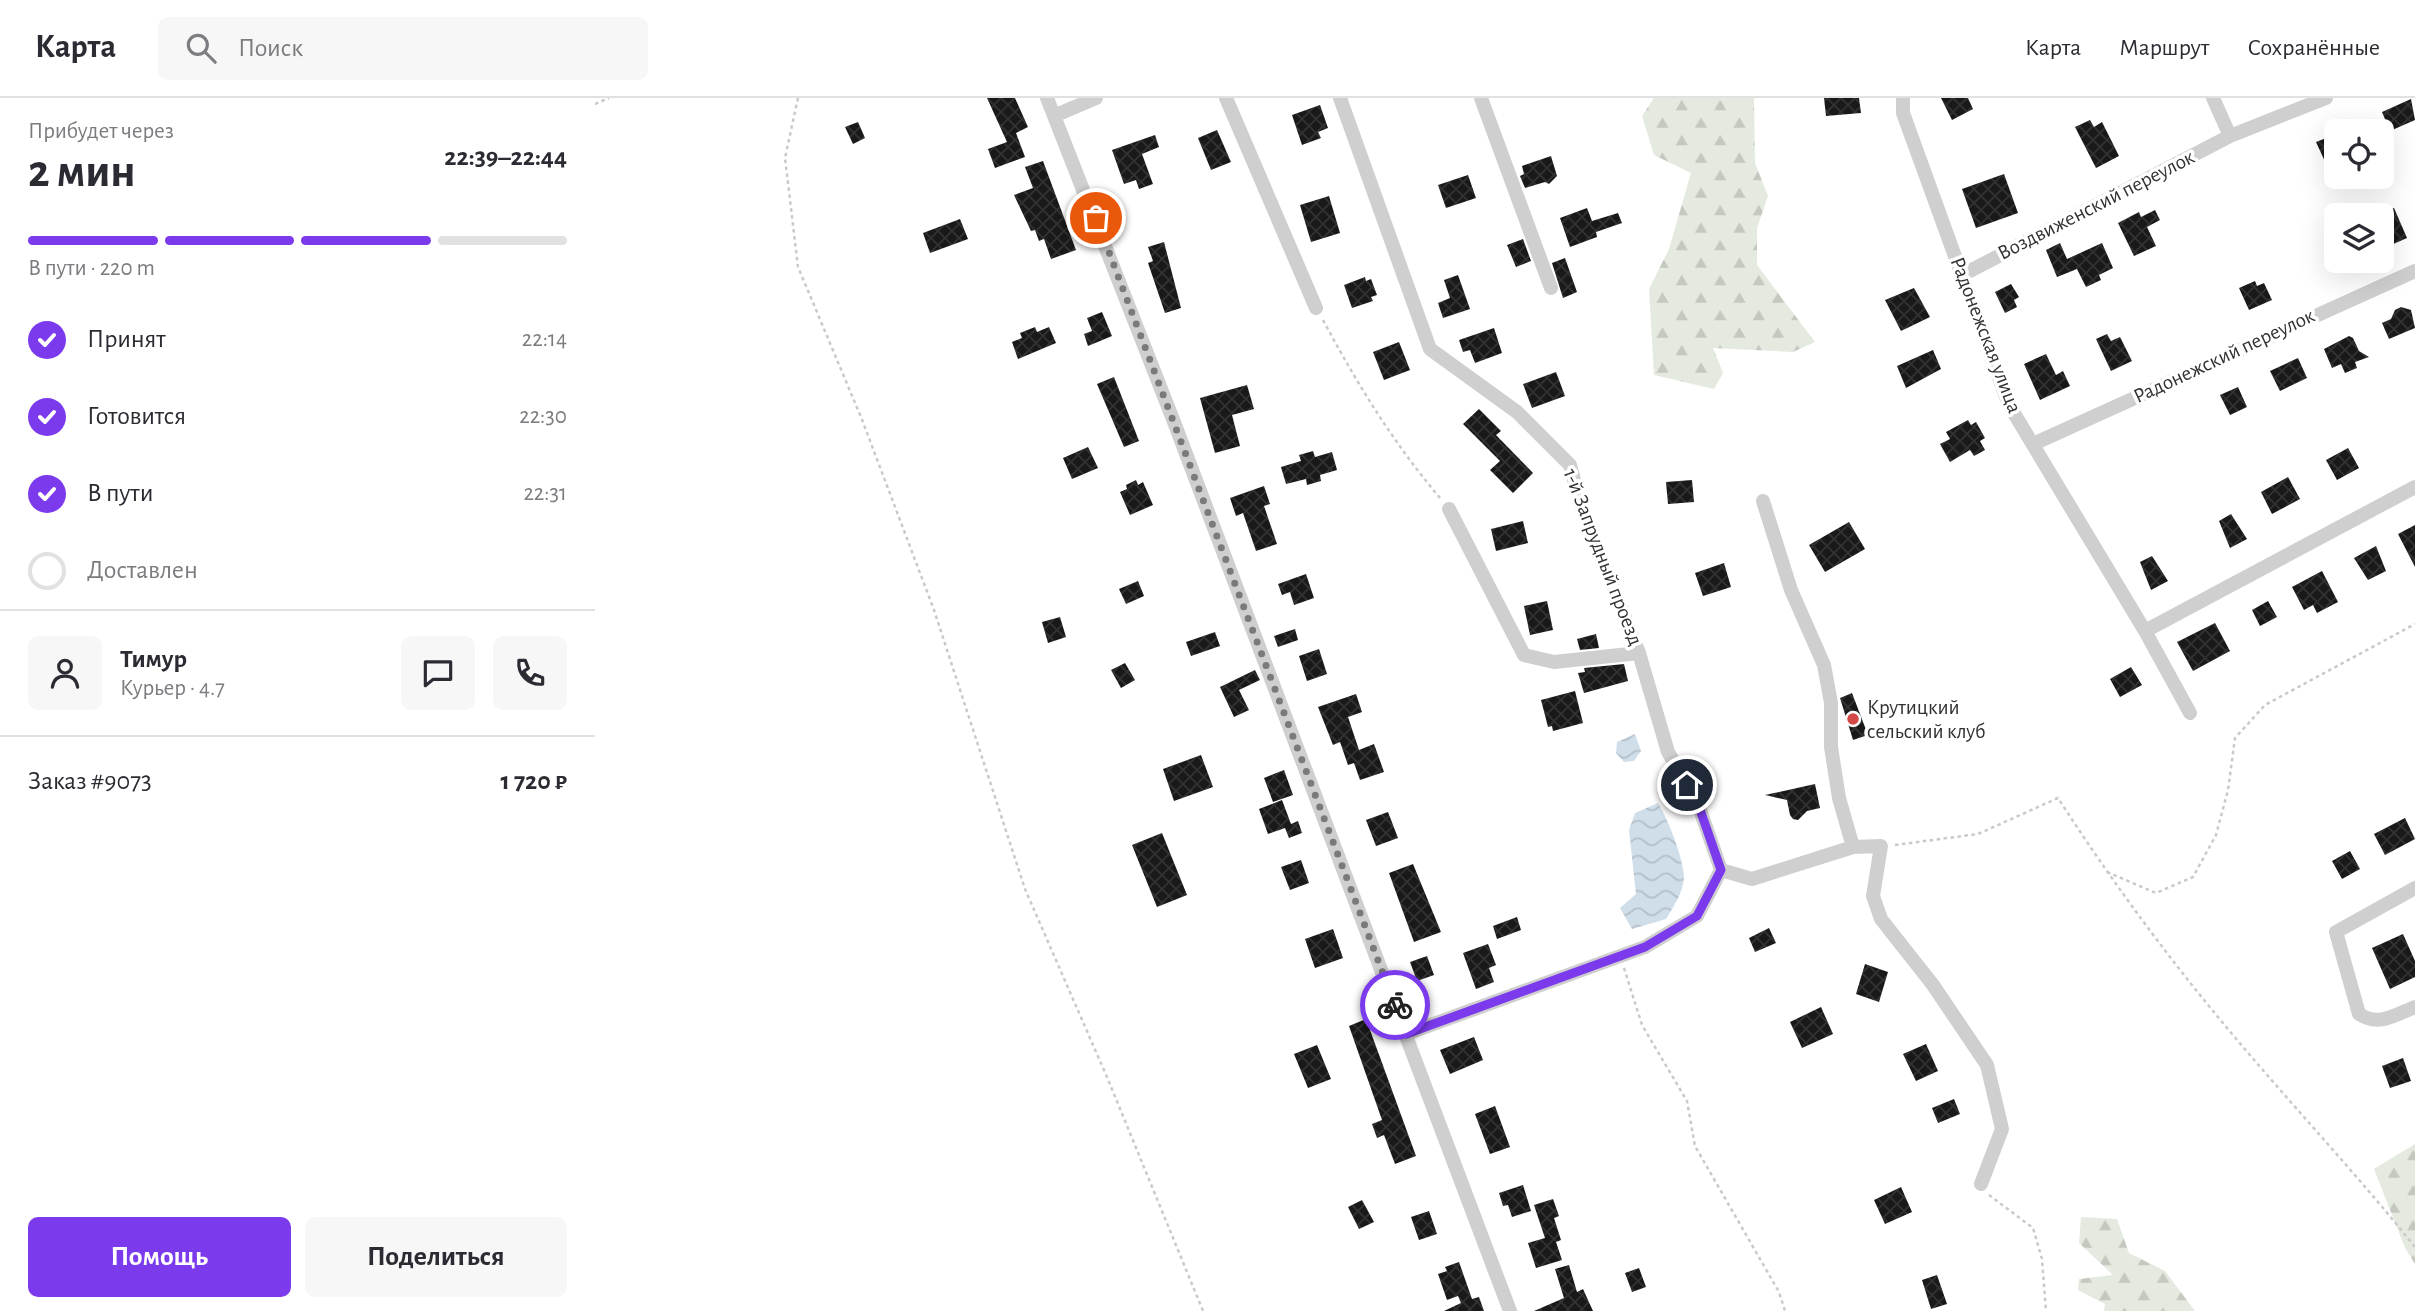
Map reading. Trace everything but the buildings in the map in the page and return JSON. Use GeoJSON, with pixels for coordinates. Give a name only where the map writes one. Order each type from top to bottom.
{"type":"FeatureCollection","features":[{"type":"Feature","properties":{"kind":"street"},"geometry":{"type":"LineString","coordinates":[[1047,98],[1056,115],[1510,1311]]}},
{"type":"Feature","properties":{"kind":"street"},"geometry":{"type":"LineString","coordinates":[[1056,115],[1096,98]]}},
{"type":"Feature","properties":{"kind":"street"},"geometry":{"type":"LineString","coordinates":[[1226,98],[1316,308]]}},
{"type":"Feature","properties":{"kind":"street","name":"1-й Запрудный проезд"},"geometry":{"type":"LineString","coordinates":[[1340,98],[1430,349],[1517,412],[1570,465],[1582,509],[1639,653],[1668,752],[1697,801],[1721,870]]}},
{"type":"Feature","properties":{"kind":"street"},"geometry":{"type":"LineString","coordinates":[[1481,98],[1551,288]]}},
{"type":"Feature","properties":{"kind":"street","name":"Радонежская улица"},"geometry":{"type":"LineString","coordinates":[[1903,98],[1903,113],[2009,405],[2145,631],[2190,713]]}},
{"type":"Feature","properties":{"kind":"street"},"geometry":{"type":"LineString","coordinates":[[2213,98],[2230,136]]}},
{"type":"Feature","properties":{"kind":"street","name":"Воздвиженский переулок"},"geometry":{"type":"LineString","coordinates":[[1962,275],[2230,136],[2326,98]]}},
{"type":"Feature","properties":{"kind":"street","name":"Радонежский переулок"},"geometry":{"type":"LineString","coordinates":[[2033,444],[2415,271]]}},
{"type":"Feature","properties":{"kind":"street"},"geometry":{"type":"LineString","coordinates":[[2145,631],[2415,486]]}},
{"type":"Feature","properties":{"kind":"street"},"geometry":{"type":"LineString","coordinates":[[1763,500],[1791,590],[1824,665],[1831,703],[1831,747],[1839,798],[1853,848]]}},
{"type":"Feature","properties":{"kind":"street"},"geometry":{"type":"LineString","coordinates":[[1449,509],[1524,655],[1554,662],[1639,653]]}},
{"type":"Feature","properties":{"kind":"street"},"geometry":{"type":"LineString","coordinates":[[1406,1034],[1645,947],[1697,916],[1721,870],[1752,879],[1853,848],[1881,846],[1873,896],[1881,919],[1933,985],[1987,1065],[2002,1129],[1981,1184]]}},
{"type":"Feature","properties":{"kind":"street"},"geometry":{"type":"LineString","coordinates":[[2415,888],[2336,932],[2360,1014],[2370,1021],[2382,1021],[2415,1007]]}},
{"type":"Feature","properties":{"kind":"path"},"geometry":{"type":"LineString","coordinates":[[595,104],[609,98]]}},
{"type":"Feature","properties":{"kind":"path"},"geometry":{"type":"LineString","coordinates":[[798,98],[785,158],[798,267],[861,417],[934,610],[1025,889],[1107,1077],[1203,1311]]}},
{"type":"Feature","properties":{"kind":"path"},"geometry":{"type":"LineString","coordinates":[[1316,308],[1364,396],[1403,454],[1449,509]]}},
{"type":"Feature","properties":{"kind":"path"},"geometry":{"type":"LineString","coordinates":[[2105,871],[2156,893],[2193,877],[2216,835],[2228,790],[2235,738],[2265,705],[2415,624]]}},
{"type":"Feature","properties":{"kind":"path"},"geometry":{"type":"LineString","coordinates":[[1881,846],[1978,834],[2058,798],[2105,871],[2218,1017],[2350,1166],[2415,1247]]}},
{"type":"Feature","properties":{"kind":"path"},"geometry":{"type":"LineString","coordinates":[[1620,956],[1642,1025],[1687,1101],[1695,1146],[1779,1292],[1785,1311]]}},
{"type":"Feature","properties":{"kind":"path"},"geometry":{"type":"LineString","coordinates":[[1981,1184],[1992,1198],[2007,1205],[2033,1228],[2042,1259],[2046,1311]]}},
{"type":"Feature","properties":{"kind":"green space"},"geometry":{"type":"Polygon","coordinates":[[[1654,98],[1754,98],[1755,163],[1768,196],[1757,228],[1757,265],[1815,342],[1793,352],[1713,348],[1723,373],[1714,389],[1654,375],[1649,289],[1669,249],[1691,173],[1654,155],[1642,116],[1654,98]]]}},
{"type":"Feature","properties":{"kind":"green space"},"geometry":{"type":"Polygon","coordinates":[[[2415,1144],[2415,1264],[2405,1248],[2374,1169],[2415,1144]]]}},
{"type":"Feature","properties":{"kind":"green space"},"geometry":{"type":"Polygon","coordinates":[[[2081,1217],[2117,1219],[2129,1253],[2165,1271],[2195,1311],[2104,1311],[2105,1304],[2078,1290],[2079,1279],[2113,1275],[2079,1243],[2081,1217]]]}},
{"type":"Feature","properties":{"kind":"water"},"geometry":{"type":"Polygon","coordinates":[[[1635,734],[1641,751],[1634,761],[1624,762],[1616,753],[1617,742],[1635,734]]]}},
{"type":"Feature","properties":{"kind":"water"},"geometry":{"type":"Polygon","coordinates":[[[1658,803],[1678,851],[1684,878],[1682,889],[1666,919],[1632,929],[1620,908],[1636,894],[1629,830],[1635,813],[1658,803]]]}},
{"type":"Feature","properties":{"kind":"way so far"},"geometry":{"type":"LineString","coordinates":[[1096,218],[1395,1005]]}},
{"type":"Feature","properties":{"kind":"place","name":"Крутицкий сельский клуб"},"geometry":{"type":"Point","coordinates":[1853,719]}},
{"type":"Feature","properties":{"kind":"route"},"geometry":{"type":"LineString","coordinates":[[1395,1005],[1406,1034],[1645,947],[1697,916],[1721,870],[1697,801],[1687,785]]}}]}
